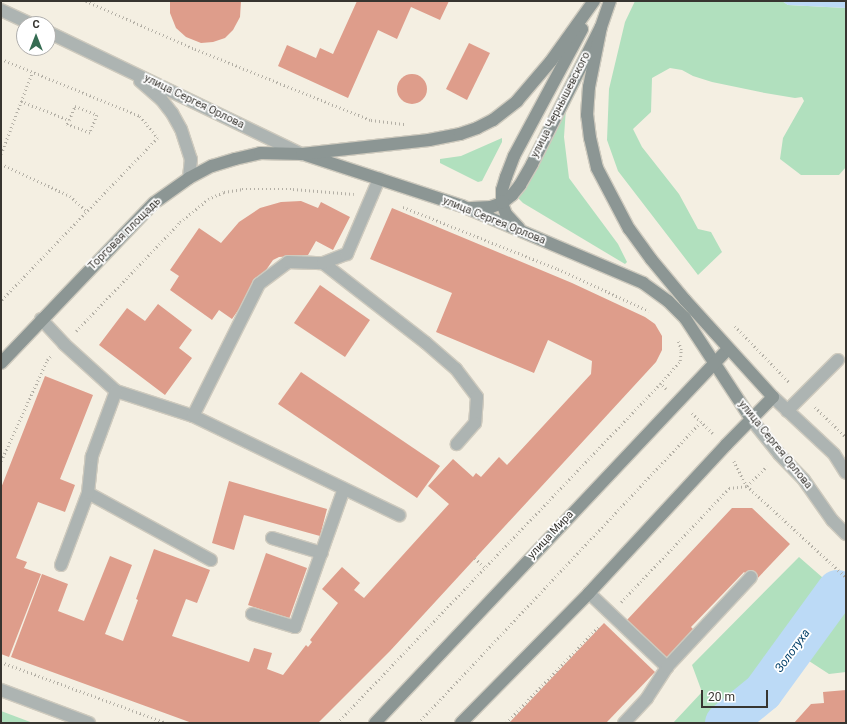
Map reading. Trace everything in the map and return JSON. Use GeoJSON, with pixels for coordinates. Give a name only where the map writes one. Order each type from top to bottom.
{"type":"FeatureCollection","features":[{"type":"Feature","properties":{"kind":"main road"},"geometry":{"type":"LineString","coordinates":[[302,154],[429,140],[460,134],[493,120],[517,101],[551,61],[594,1]]}},
{"type":"Feature","properties":{"kind":"main road","name":"улица Чернышевского"},"geometry":{"type":"LineString","coordinates":[[502,203],[502,190],[514,156],[597,1]]}},
{"type":"Feature","properties":{"kind":"main road","name":"улица Чернышевского"},"geometry":{"type":"LineString","coordinates":[[502,203],[512,195],[532,164],[601,27],[610,1]]}},
{"type":"Feature","properties":{"kind":"main road"},"geometry":{"type":"LineString","coordinates":[[461,723],[589,593],[773,397],[685,300],[629,228],[597,168],[590,138],[587,115],[589,87],[601,27]]}},
{"type":"Feature","properties":{"kind":"main road","name":"Торговая площадь"},"geometry":{"type":"LineString","coordinates":[[1,363],[41,319],[154,204],[189,178],[212,166],[241,157],[272,153],[302,154]]}},
{"type":"Feature","properties":{"kind":"main road","name":"улица Сергея Орлова"},"geometry":{"type":"LineString","coordinates":[[302,154],[462,206],[643,284],[668,301],[685,318],[751,419]]}},
{"type":"Feature","properties":{"kind":"main road"},"geometry":{"type":"LineString","coordinates":[[462,206],[478,208],[502,203],[510,218],[526,234]]}},
{"type":"Feature","properties":{"kind":"main road"},"geometry":{"type":"LineString","coordinates":[[643,284],[685,300]]}},
{"type":"Feature","properties":{"kind":"main road","name":"улица Мира"},"geometry":{"type":"LineString","coordinates":[[376,723],[728,348]]}},
{"type":"Feature","properties":{"kind":"street"},"geometry":{"type":"LineString","coordinates":[[1,10],[16,17]]}},
{"type":"Feature","properties":{"kind":"street","name":"улица Сергея Орлова"},"geometry":{"type":"LineString","coordinates":[[56,36],[302,154]]}},
{"type":"Feature","properties":{"kind":"street"},"geometry":{"type":"LineString","coordinates":[[118,65],[144,83],[172,113],[187,144],[191,159],[189,178]]}},
{"type":"Feature","properties":{"kind":"street"},"geometry":{"type":"LineString","coordinates":[[193,416],[259,284],[288,262],[323,263],[347,254],[379,179]]}},
{"type":"Feature","properties":{"kind":"street"},"geometry":{"type":"LineString","coordinates":[[323,263],[426,342],[456,370],[477,397],[475,422],[457,444]]}},
{"type":"Feature","properties":{"kind":"street"},"geometry":{"type":"LineString","coordinates":[[41,319],[64,344],[116,391],[193,416],[399,515]]}},
{"type":"Feature","properties":{"kind":"street"},"geometry":{"type":"LineString","coordinates":[[787,411],[838,360]]}},
{"type":"Feature","properties":{"kind":"street"},"geometry":{"type":"LineString","coordinates":[[61,565],[88,493],[92,456],[116,391]]}},
{"type":"Feature","properties":{"kind":"street"},"geometry":{"type":"LineString","coordinates":[[773,397],[834,454],[846,473]]}},
{"type":"Feature","properties":{"kind":"street","name":"улица Сергея Орлова"},"geometry":{"type":"LineString","coordinates":[[751,419],[779,454],[804,480],[832,520],[846,534]]}},
{"type":"Feature","properties":{"kind":"street"},"geometry":{"type":"LineString","coordinates":[[252,614],[295,627],[344,489]]}},
{"type":"Feature","properties":{"kind":"street"},"geometry":{"type":"LineString","coordinates":[[88,493],[210,560]]}},
{"type":"Feature","properties":{"kind":"street"},"geometry":{"type":"LineString","coordinates":[[272,538],[322,553]]}},
{"type":"Feature","properties":{"kind":"street"},"geometry":{"type":"LineString","coordinates":[[624,723],[647,698],[667,667],[751,577]]}},
{"type":"Feature","properties":{"kind":"street"},"geometry":{"type":"LineString","coordinates":[[589,593],[667,667]]}},
{"type":"Feature","properties":{"kind":"street"},"geometry":{"type":"LineString","coordinates":[[1,690],[90,723]]}},
{"type":"Feature","properties":{"kind":"path"},"geometry":{"type":"LineString","coordinates":[[86,1],[209,55],[372,120],[410,124]]}},
{"type":"Feature","properties":{"kind":"path"},"geometry":{"type":"LineString","coordinates":[[1,59],[140,116],[158,138],[1,301]]}},
{"type":"Feature","properties":{"kind":"path"},"geometry":{"type":"LineString","coordinates":[[1,154],[32,73]]}},
{"type":"Feature","properties":{"kind":"path"},"geometry":{"type":"LineString","coordinates":[[21,101],[69,120]]}},
{"type":"Feature","properties":{"kind":"path"},"geometry":{"type":"LineString","coordinates":[[75,106],[97,114],[90,133],[67,124],[69,120],[75,106]]}},
{"type":"Feature","properties":{"kind":"path"},"geometry":{"type":"LineString","coordinates":[[1,164],[70,196],[88,212]]}},
{"type":"Feature","properties":{"kind":"path"},"geometry":{"type":"LineString","coordinates":[[734,325],[803,396],[846,436]]}},
{"type":"Feature","properties":{"kind":"path"},"geometry":{"type":"LineString","coordinates":[[1,461],[48,360]]}},
{"type":"Feature","properties":{"kind":"path"},"geometry":{"type":"LineString","coordinates":[[337,723],[660,384]]}},
{"type":"Feature","properties":{"kind":"path"},"geometry":{"type":"LineString","coordinates":[[418,723],[702,421]]}},
{"type":"Feature","properties":{"kind":"path"},"geometry":{"type":"LineString","coordinates":[[506,723],[729,488],[747,486]]}},
{"type":"Feature","properties":{"kind":"path"},"geometry":{"type":"LineString","coordinates":[[810,544],[846,578]]}},
{"type":"Feature","properties":{"kind":"path"},"geometry":{"type":"LineString","coordinates":[[475,558],[485,568]]}},
{"type":"Feature","properties":{"kind":"path"},"geometry":{"type":"LineString","coordinates":[[1,662],[167,723]]}},
{"type":"Feature","properties":{"kind":"green space"},"geometry":{"type":"Polygon","coordinates":[[[635,1],[782,1],[788,5],[846,8],[846,167],[839,175],[801,175],[780,159],[783,138],[804,101],[802,97],[795,98],[765,93],[712,82],[693,76],[682,70],[670,68],[652,78],[651,112],[633,129],[642,147],[679,194],[698,229],[711,232],[722,252],[698,275],[618,171],[607,140],[609,89],[625,22],[635,1]]]}},
{"type":"Feature","properties":{"kind":"green space"},"geometry":{"type":"Polygon","coordinates":[[[566,108],[564,137],[569,178],[618,244],[627,262],[625,264],[523,203],[519,199],[519,193],[566,108]]]}},
{"type":"Feature","properties":{"kind":"green space"},"geometry":{"type":"Polygon","coordinates":[[[502,138],[502,142],[482,181],[478,182],[440,163],[440,159],[461,156],[502,138]]]}},
{"type":"Feature","properties":{"kind":"green space"},"geometry":{"type":"Polygon","coordinates":[[[799,557],[846,598],[846,672],[829,674],[809,661],[782,683],[744,723],[673,723],[702,692],[692,665],[799,557]]]}},
{"type":"Feature","properties":{"kind":"green space"},"geometry":{"type":"Polygon","coordinates":[[[1,711],[33,723],[1,723],[1,711]]]}},
{"type":"Feature","properties":{"kind":"water"},"geometry":{"type":"Polygon","coordinates":[[[782,1],[846,1],[846,8],[788,5],[782,1]]]}},
{"type":"Feature","properties":{"kind":"building"},"geometry":{"type":"Polygon","coordinates":[[[170,1],[241,1],[240,17],[233,30],[225,38],[213,42],[201,43],[186,37],[176,28],[170,13],[170,1]]]}},
{"type":"Feature","properties":{"kind":"building"},"geometry":{"type":"Polygon","coordinates":[[[357,1],[449,1],[440,20],[411,7],[397,39],[378,30],[348,98],[278,66],[287,45],[316,58],[320,48],[333,54],[357,1]]]}},
{"type":"Feature","properties":{"kind":"building"},"geometry":{"type":"Polygon","coordinates":[[[469,43],[490,53],[467,100],[446,89],[469,43]]]}},
{"type":"Feature","properties":{"kind":"building"},"geometry":{"type":"Polygon","coordinates":[[[412,74],[423,78],[427,89],[423,100],[412,104],[401,100],[397,89],[401,78],[412,74]]]}},
{"type":"Feature","properties":{"kind":"building"},"geometry":{"type":"Polygon","coordinates":[[[301,201],[318,208],[321,202],[350,217],[333,250],[316,241],[308,255],[279,257],[273,260],[232,319],[219,310],[212,320],[170,290],[179,276],[170,270],[199,228],[221,243],[239,222],[260,208],[281,202],[301,201]]]}},
{"type":"Feature","properties":{"kind":"building"},"geometry":{"type":"Polygon","coordinates":[[[392,208],[572,283],[645,317],[655,324],[662,336],[662,350],[656,362],[390,651],[318,723],[192,723],[11,657],[42,574],[68,584],[58,611],[84,621],[110,556],[132,565],[105,634],[123,641],[154,549],[210,570],[197,603],[186,599],[172,636],[249,662],[254,648],[272,653],[267,669],[283,675],[306,645],[308,647],[312,642],[310,640],[338,603],[322,589],[342,567],[360,583],[354,590],[364,598],[449,504],[428,486],[453,459],[473,477],[476,473],[481,477],[499,457],[507,465],[591,374],[592,361],[548,340],[534,373],[436,332],[452,293],[370,259],[392,208]]]}},
{"type":"Feature","properties":{"kind":"building"},"geometry":{"type":"Polygon","coordinates":[[[320,285],[370,320],[345,357],[294,323],[320,285]]]}},
{"type":"Feature","properties":{"kind":"building"},"geometry":{"type":"Polygon","coordinates":[[[158,304],[192,330],[179,348],[192,358],[165,395],[99,345],[127,308],[145,321],[158,304]]]}},
{"type":"Feature","properties":{"kind":"building"},"geometry":{"type":"Polygon","coordinates":[[[301,372],[440,466],[417,498],[278,404],[301,372]]]}},
{"type":"Feature","properties":{"kind":"building"},"geometry":{"type":"Polygon","coordinates":[[[45,376],[93,395],[60,479],[75,485],[65,512],[38,502],[16,558],[27,562],[24,568],[41,574],[9,657],[1,654],[1,488],[45,376]]]}},
{"type":"Feature","properties":{"kind":"building"},"geometry":{"type":"Polygon","coordinates":[[[229,481],[327,509],[320,536],[244,515],[234,550],[212,543],[229,481]]]}},
{"type":"Feature","properties":{"kind":"building"},"geometry":{"type":"Polygon","coordinates":[[[732,508],[752,508],[790,544],[754,582],[744,572],[691,627],[696,632],[668,661],[626,621],[732,508]]]}},
{"type":"Feature","properties":{"kind":"building"},"geometry":{"type":"Polygon","coordinates":[[[266,553],[307,568],[289,619],[248,605],[266,553]]]}},
{"type":"Feature","properties":{"kind":"building"},"geometry":{"type":"Polygon","coordinates":[[[604,623],[655,672],[606,723],[509,723],[604,623]]]}},
{"type":"Feature","properties":{"kind":"building"},"geometry":{"type":"Polygon","coordinates":[[[846,690],[846,723],[794,723],[811,704],[824,703],[823,692],[846,690]]]}},
{"type":"Feature","properties":{"kind":"waterway","name":"Золотуха"},"geometry":{"type":"LineString","coordinates":[[725,723],[763,692],[837,590]]}}]}
